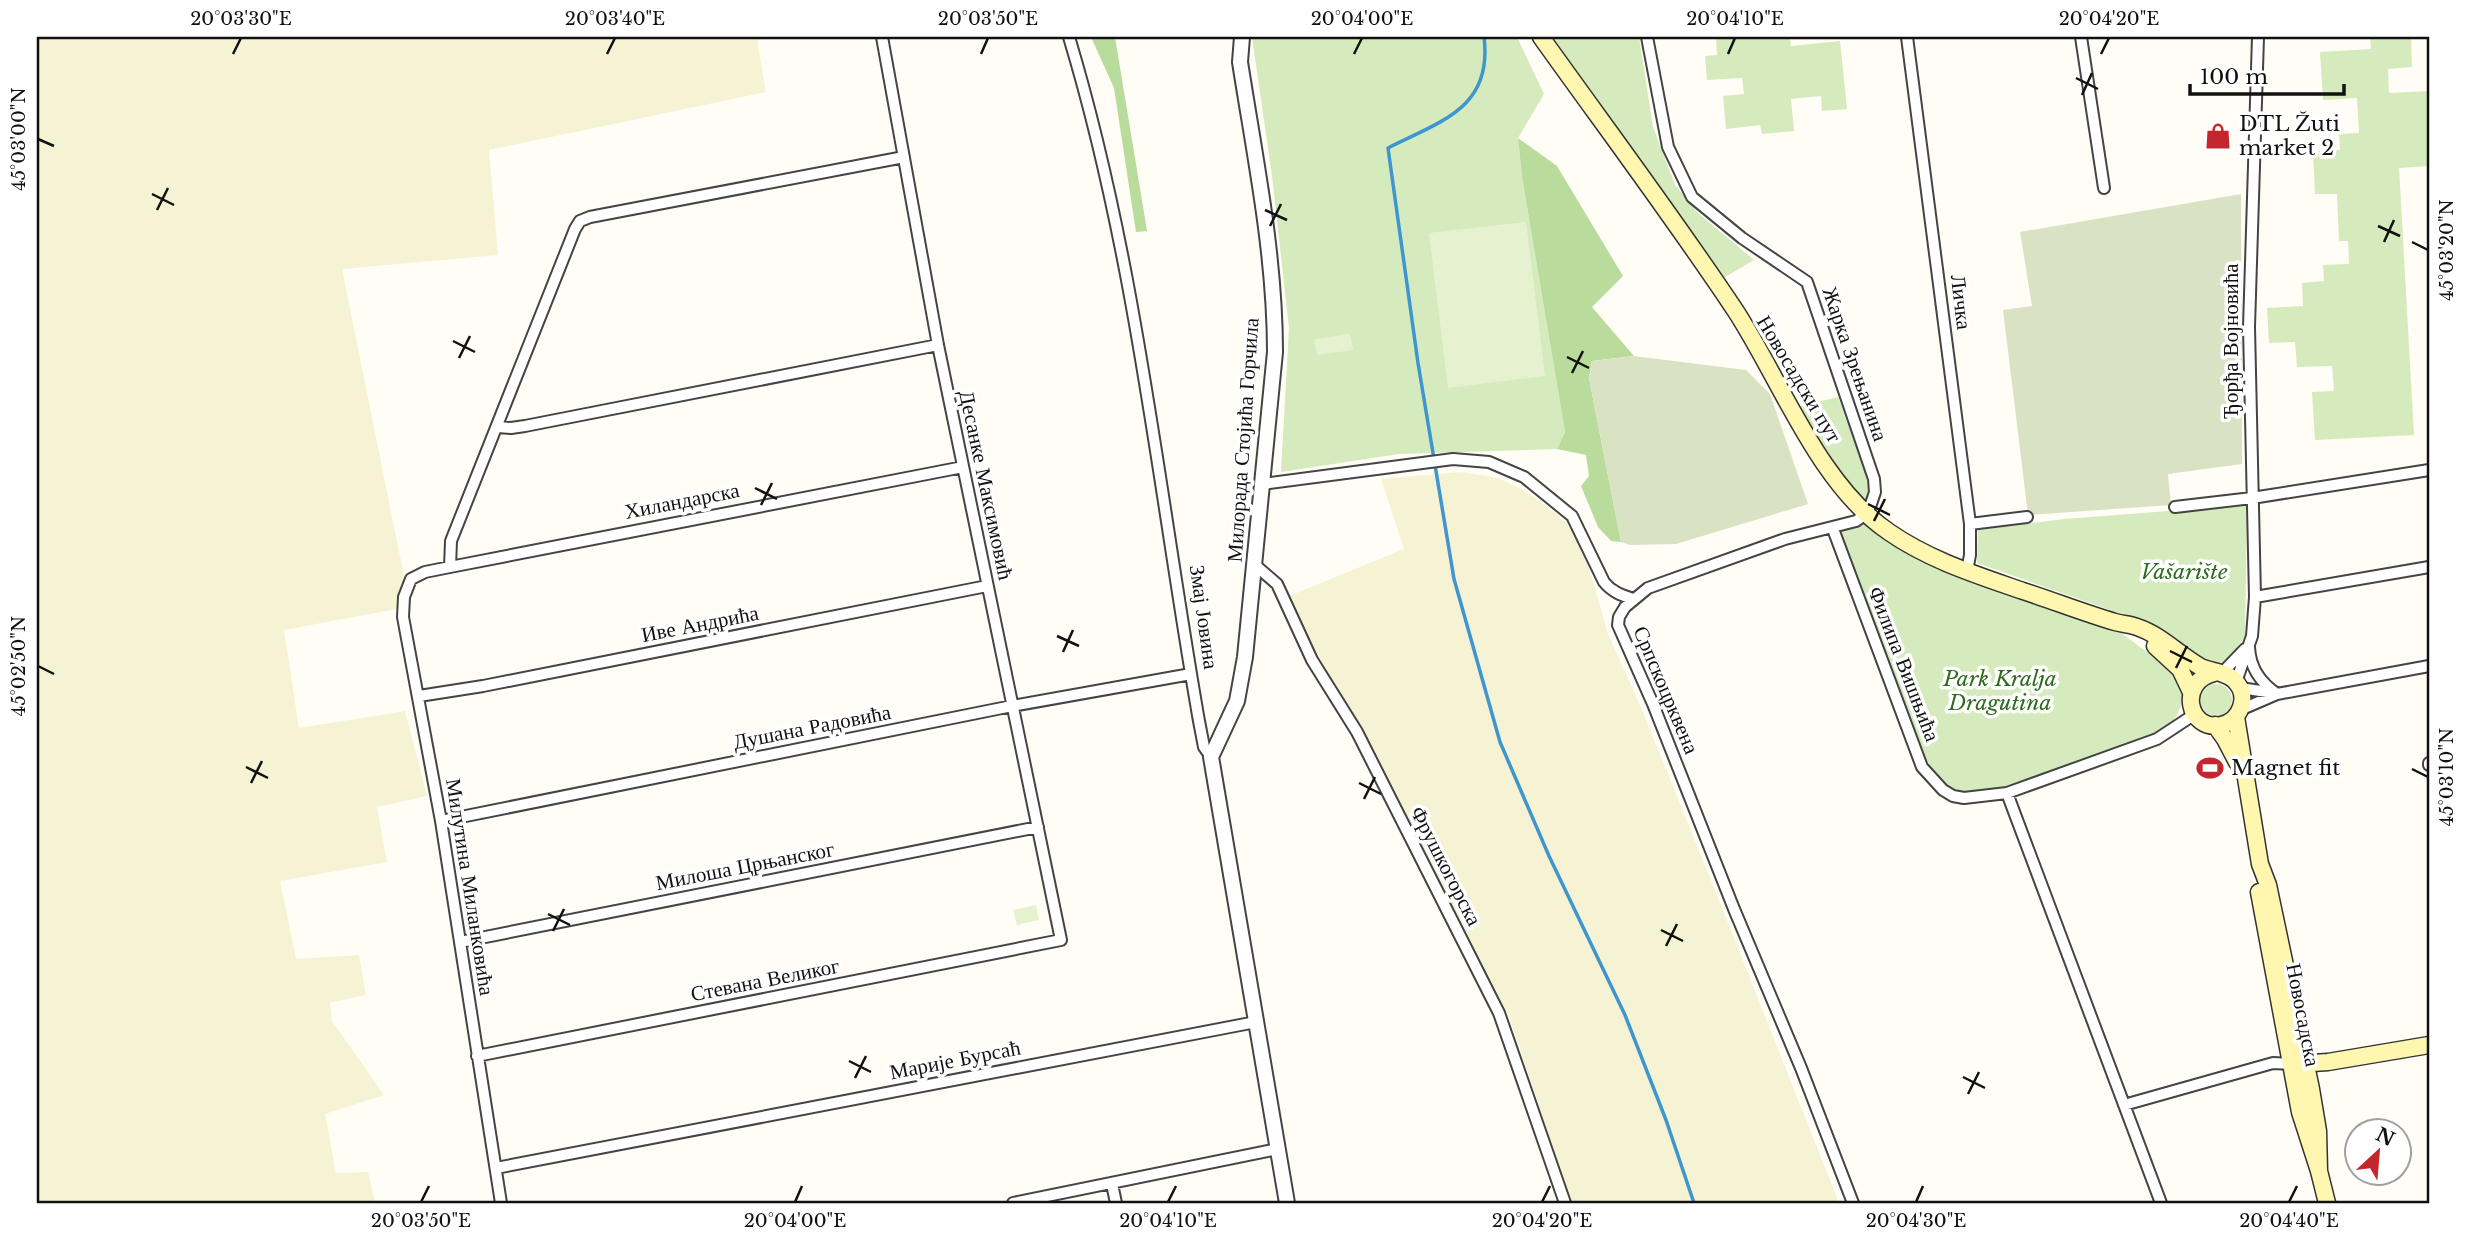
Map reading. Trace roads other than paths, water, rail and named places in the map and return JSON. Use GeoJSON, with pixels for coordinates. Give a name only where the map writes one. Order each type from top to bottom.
{"type":"FeatureCollection","features":[{"type":"Feature","properties":{"kind":"main road","name":"Новосадски пут"},"geometry":{"type":"LineString","coordinates":[[1541,37],[1736,312],[1816,450],[1866,514],[1901,540],[1967,572],[2152,633],[2191,661],[2238,685]]}},
{"type":"Feature","properties":{"kind":"main road","name":"Новосадски пут"},"geometry":{"type":"LineString","coordinates":[[2117,622],[2166,655],[2180,669],[2191,692],[2191,708],[2195,714]]}},
{"type":"Feature","properties":{"kind":"main road"},"geometry":{"type":"LineString","coordinates":[[2191,692],[2199,679],[2218,673]]}},
{"type":"Feature","properties":{"kind":"main road"},"geometry":{"type":"LineString","coordinates":[[2195,714],[2200,720],[2215,726],[2230,722],[2238,714],[2242,703],[2238,685]]}},
{"type":"Feature","properties":{"kind":"main road","name":"Новосадска"},"geometry":{"type":"LineString","coordinates":[[2238,714],[2244,776],[2260,864],[2268,885],[2299,1064],[2318,1131],[2319,1171],[2327,1203]]}},
{"type":"Feature","properties":{"kind":"main road","name":"Новосадска"},"geometry":{"type":"LineString","coordinates":[[2215,726],[2225,739],[2244,776]]}},
{"type":"Feature","properties":{"kind":"main road"},"geometry":{"type":"LineString","coordinates":[[2299,1064],[2429,1045]]}},
{"type":"Feature","properties":{"kind":"street","name":"Десанке Максимовић"},"geometry":{"type":"LineString","coordinates":[[882,37],[938,345],[1061,940]]}},
{"type":"Feature","properties":{"kind":"street","name":"Змај Јовина"},"geometry":{"type":"LineString","coordinates":[[1069,37],[1100,156],[1130,295],[1191,674],[1204,747],[1211,757],[1287,1203]]}},
{"type":"Feature","properties":{"kind":"street","name":"Милорада Стојића Горчила"},"geometry":{"type":"LineString","coordinates":[[1211,757],[1232,713],[1240,687],[1255,565],[1275,352],[1275,312],[1269,254],[1240,62],[1242,37]]}},
{"type":"Feature","properties":{"kind":"street","name":"Жарка Зрењанина"},"geometry":{"type":"LineString","coordinates":[[1647,37],[1668,147],[1692,197],[1742,238],[1807,282],[1874,479],[1874,498],[1866,514]]}},
{"type":"Feature","properties":{"kind":"street","name":"Личка"},"geometry":{"type":"LineString","coordinates":[[1907,37],[1970,524],[1967,572]]}},
{"type":"Feature","properties":{"kind":"street"},"geometry":{"type":"LineString","coordinates":[[2081,37],[2104,188]]}},
{"type":"Feature","properties":{"kind":"street","name":"Ђорђа Војновића"},"geometry":{"type":"LineString","coordinates":[[2238,685],[2252,636],[2255,597],[2249,327],[2258,37]]}},
{"type":"Feature","properties":{"kind":"street"},"geometry":{"type":"LineString","coordinates":[[450,567],[451,541],[580,221],[904,158]]}},
{"type":"Feature","properties":{"kind":"street"},"geometry":{"type":"LineString","coordinates":[[498,427],[525,426],[938,345]]}},
{"type":"Feature","properties":{"kind":"street","name":"Српскоцрквена"},"geometry":{"type":"LineString","coordinates":[[1262,484],[1453,459],[1489,462],[1524,477],[1572,516],[1609,589],[1633,599],[1619,617],[1618,625],[1653,704],[1734,909],[1801,1068],[1853,1203]]}},
{"type":"Feature","properties":{"kind":"street","name":"Хиландарска"},"geometry":{"type":"LineString","coordinates":[[411,579],[425,572],[963,467]]}},
{"type":"Feature","properties":{"kind":"street"},"geometry":{"type":"LineString","coordinates":[[2175,507],[2252,498],[2429,470]]}},
{"type":"Feature","properties":{"kind":"street"},"geometry":{"type":"LineString","coordinates":[[1633,599],[1648,588],[1710,564],[1785,539],[1853,523],[1866,514]]}},
{"type":"Feature","properties":{"kind":"street"},"geometry":{"type":"LineString","coordinates":[[1970,524],[2027,517]]}},
{"type":"Feature","properties":{"kind":"street","name":"Филипа Вишњића"},"geometry":{"type":"LineString","coordinates":[[1833,529],[1922,767],[1943,790],[1954,796],[1964,798],[2007,793],[2157,740],[2195,714]]}},
{"type":"Feature","properties":{"kind":"street","name":"Фрушкогорска"},"geometry":{"type":"LineString","coordinates":[[1255,565],[1277,584],[1312,660],[1357,732],[1499,1013],[1565,1203]]}},
{"type":"Feature","properties":{"kind":"street"},"geometry":{"type":"LineString","coordinates":[[2255,597],[2429,567]]}},
{"type":"Feature","properties":{"kind":"street","name":"Милутина Миланковића"},"geometry":{"type":"LineString","coordinates":[[411,579],[404,597],[403,617],[441,821],[501,1203]]}},
{"type":"Feature","properties":{"kind":"street","name":"Иве Андрића"},"geometry":{"type":"LineString","coordinates":[[419,695],[483,687],[987,586]]}},
{"type":"Feature","properties":{"kind":"street"},"geometry":{"type":"LineString","coordinates":[[2218,673],[2249,645]]}},
{"type":"Feature","properties":{"kind":"street"},"geometry":{"type":"LineString","coordinates":[[2249,645],[2258,677],[2277,694]]}},
{"type":"Feature","properties":{"kind":"street"},"geometry":{"type":"LineString","coordinates":[[2238,714],[2277,694],[2429,666]]}},
{"type":"Feature","properties":{"kind":"street","name":"Душана Радовића"},"geometry":{"type":"LineString","coordinates":[[441,821],[1013,706],[1191,674]]}},
{"type":"Feature","properties":{"kind":"street"},"geometry":{"type":"LineString","coordinates":[[2238,685],[2277,694]]}},
{"type":"Feature","properties":{"kind":"street"},"geometry":{"type":"LineString","coordinates":[[2007,793],[2161,1203]]}},
{"type":"Feature","properties":{"kind":"street","name":"Милоша Црњанског"},"geometry":{"type":"LineString","coordinates":[[460,943],[1038,827]]}},
{"type":"Feature","properties":{"kind":"street","name":"Стевана Великог"},"geometry":{"type":"LineString","coordinates":[[477,1056],[1061,940]]}},
{"type":"Feature","properties":{"kind":"street","name":"Марије Бурсаћ"},"geometry":{"type":"LineString","coordinates":[[496,1168],[1256,1022]]}},
{"type":"Feature","properties":{"kind":"street"},"geometry":{"type":"LineString","coordinates":[[2124,1105],[2273,1063],[2299,1064]]}},
{"type":"Feature","properties":{"kind":"street"},"geometry":{"type":"LineString","coordinates":[[1013,1203],[1278,1149]]}},
{"type":"Feature","properties":{"kind":"street"},"geometry":{"type":"LineString","coordinates":[[1112,1184],[1116,1203]]}},
{"type":"Feature","properties":{"kind":"waterway"},"geometry":{"type":"LineString","coordinates":[[1484,37],[1485,61],[1472,96],[1444,120],[1388,148],[1418,363],[1454,579],[1500,742],[1549,856],[1625,1015],[1666,1120],[1694,1203]]}},
{"type":"Feature","properties":{"kind":"place","name":"DTL Žuti market 2"},"geometry":{"type":"Point","coordinates":[2218,136]}},
{"type":"Feature","properties":{"kind":"place","name":"Magnet fit"},"geometry":{"type":"Point","coordinates":[2210,768]}},
{"type":"Feature","properties":{"kind":"park label","name":"Vašarište"},"geometry":{"type":"Point","coordinates":[2184,572]}},
{"type":"Feature","properties":{"kind":"park label","name":"Park Kralja Dragutina"},"geometry":{"type":"Point","coordinates":[2000,691]}}]}
